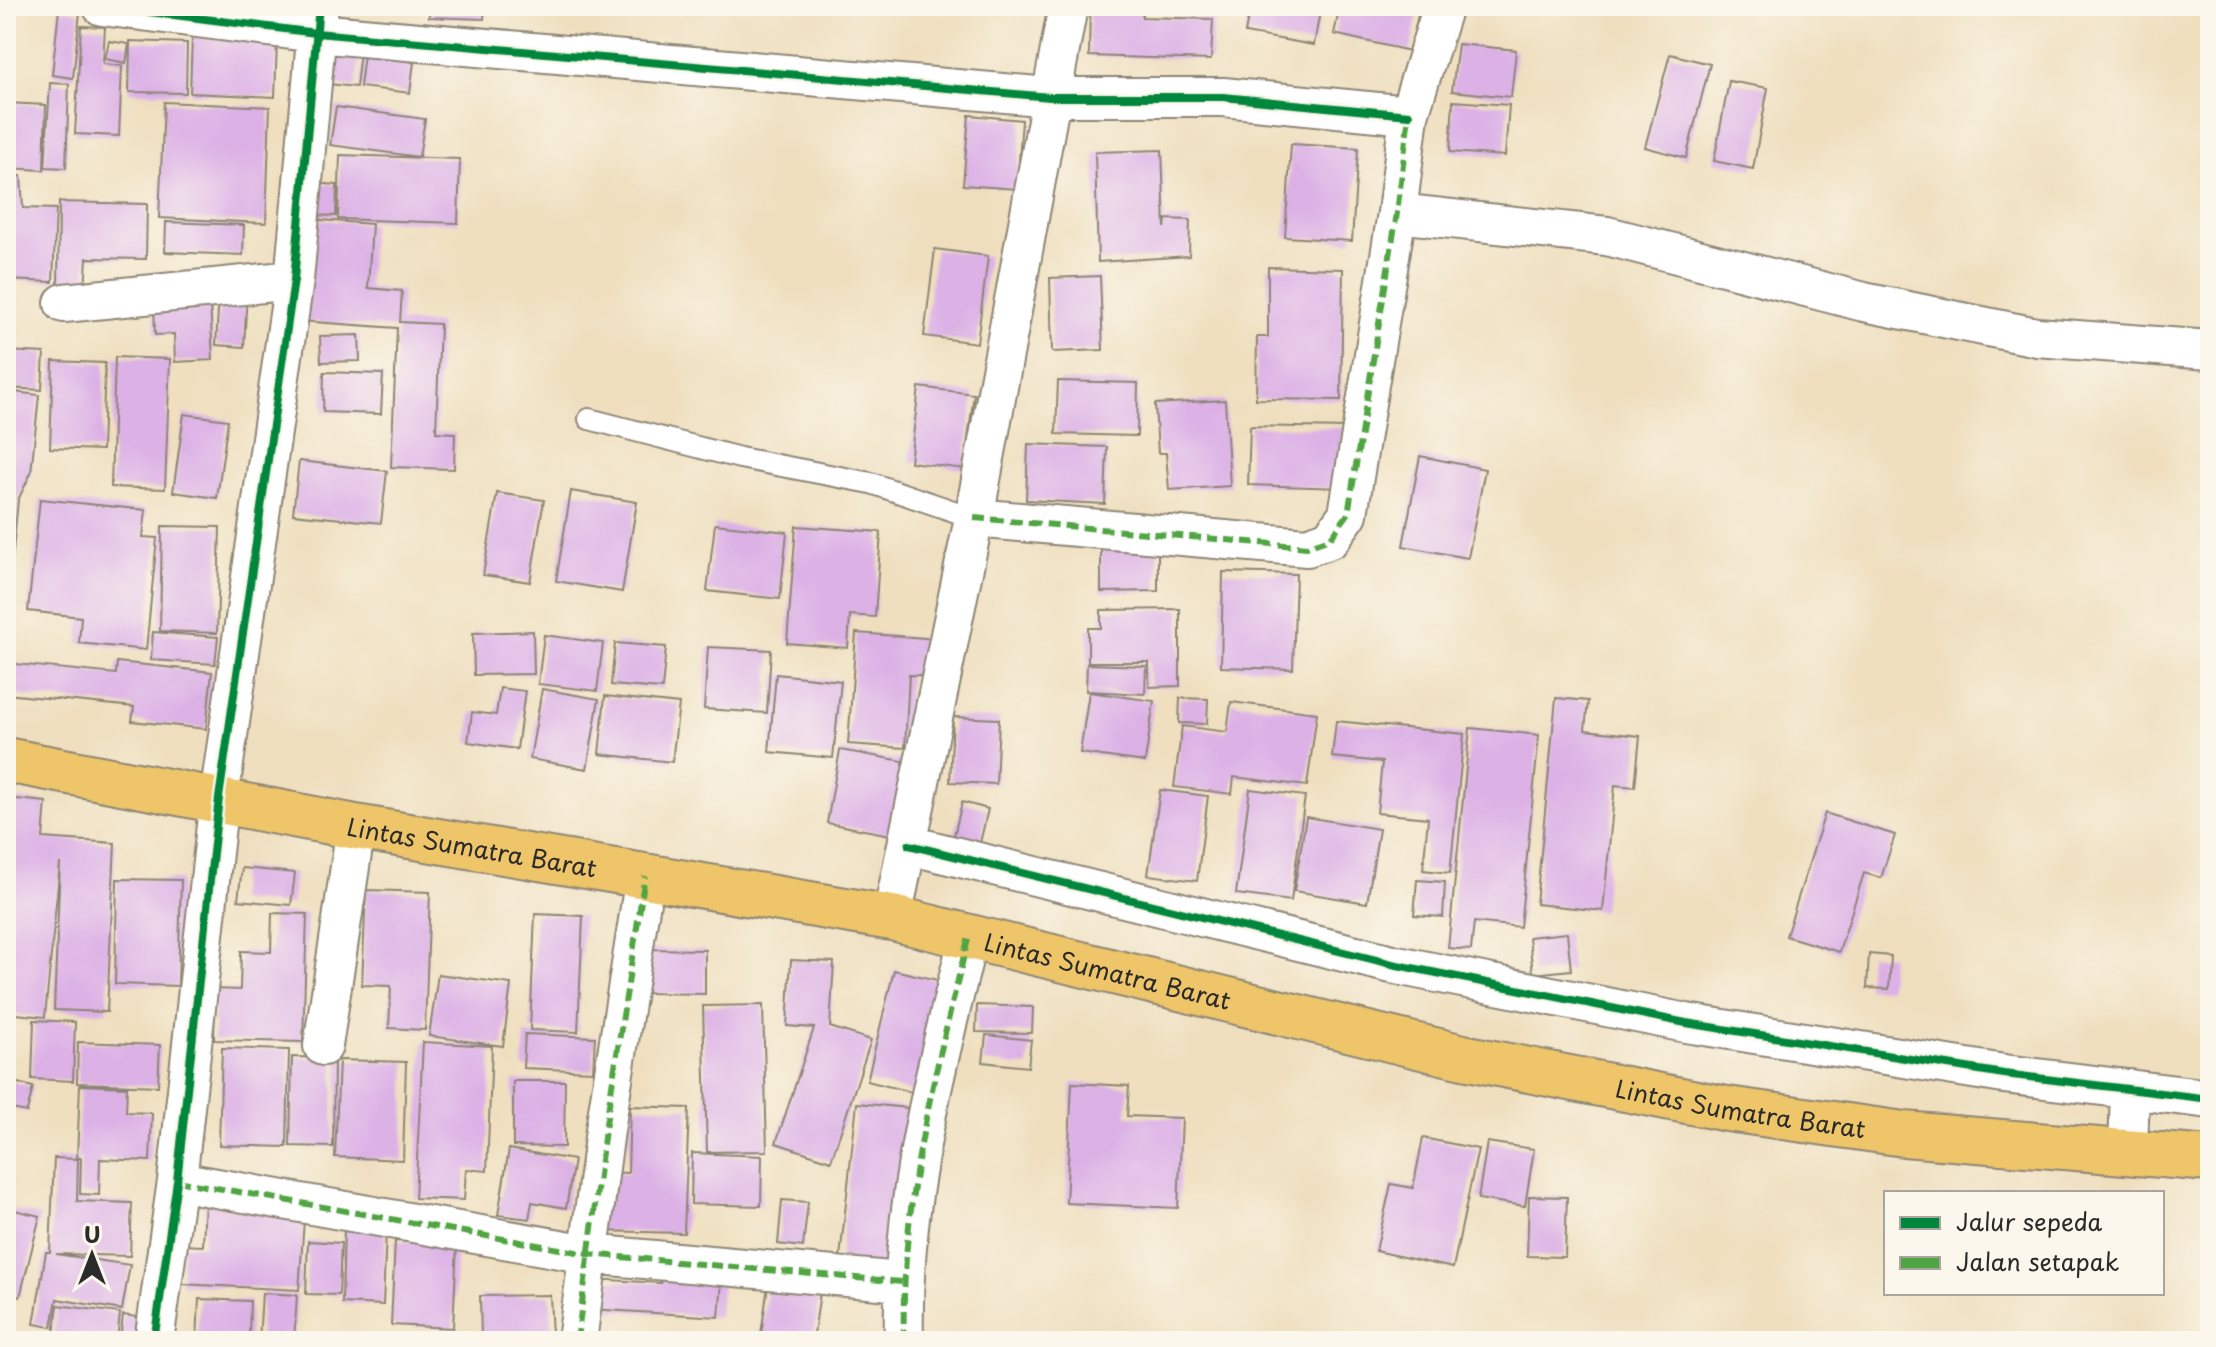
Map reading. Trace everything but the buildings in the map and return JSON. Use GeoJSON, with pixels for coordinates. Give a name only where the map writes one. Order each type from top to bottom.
{"type":"FeatureCollection","features":[{"type":"Feature","properties":{"kind":"highway","name":"Lintas Sumatra Barat"},"geometry":{"type":"LineString","coordinates":[[6,760],[219,798],[356,827],[892,918],[1463,1057],[1727,1109],[1904,1134],[2210,1159]]}},
{"type":"Feature","properties":{"kind":"street"},"geometry":{"type":"LineString","coordinates":[[102,6],[318,19],[1050,97],[1223,97],[1409,115]]}},
{"type":"Feature","properties":{"kind":"street"},"geometry":{"type":"LineString","coordinates":[[892,918],[974,518],[1068,6]]}},
{"type":"Feature","properties":{"kind":"street"},"geometry":{"type":"LineString","coordinates":[[974,518],[1307,547],[1330,539],[1348,514],[1397,213],[1409,115],[1443,6]]}},
{"type":"Feature","properties":{"kind":"street"},"geometry":{"type":"LineString","coordinates":[[154,1341],[177,1181],[219,798],[294,280],[318,19]]}},
{"type":"Feature","properties":{"kind":"street"},"geometry":{"type":"LineString","coordinates":[[1397,213],[1607,236],[1864,302],[2037,337],[2210,350]]}},
{"type":"Feature","properties":{"kind":"street"},"geometry":{"type":"LineString","coordinates":[[64,303],[294,280]]}},
{"type":"Feature","properties":{"kind":"street"},"geometry":{"type":"LineString","coordinates":[[323,1046],[356,827]]}},
{"type":"Feature","properties":{"kind":"street"},"geometry":{"type":"LineString","coordinates":[[909,845],[1392,964],[1640,1014],[2004,1074],[2210,1099]]}},
{"type":"Feature","properties":{"kind":"street"},"geometry":{"type":"LineString","coordinates":[[577,1341],[645,876]]}},
{"type":"Feature","properties":{"kind":"street"},"geometry":{"type":"LineString","coordinates":[[904,1341],[902,1282],[917,1155],[969,935]]}},
{"type":"Feature","properties":{"kind":"street"},"geometry":{"type":"LineString","coordinates":[[2128,1151],[2130,1089]]}},
{"type":"Feature","properties":{"kind":"street"},"geometry":{"type":"LineString","coordinates":[[177,1181],[588,1254],[902,1282]]}},
{"type":"Feature","properties":{"kind":"lane"},"geometry":{"type":"LineString","coordinates":[[589,419],[740,458],[871,483],[974,518]]}},
{"type":"Feature","properties":{"kind":"marked path"},"geometry":{"type":"LineString","coordinates":[[974,518],[1307,547],[1330,539],[1348,514],[1397,213],[1409,115]]}},
{"type":"Feature","properties":{"kind":"marked path"},"geometry":{"type":"LineString","coordinates":[[577,1341],[605,1130],[645,876]]}},
{"type":"Feature","properties":{"kind":"marked path"},"geometry":{"type":"LineString","coordinates":[[904,1341],[904,1288],[914,1186],[933,1086],[969,935]]}},
{"type":"Feature","properties":{"kind":"marked path"},"geometry":{"type":"LineString","coordinates":[[177,1181],[588,1254],[902,1282]]}},
{"type":"Feature","properties":{"kind":"cycle path"},"geometry":{"type":"LineString","coordinates":[[102,6],[316,33],[1050,97],[1223,97],[1409,115]]}},
{"type":"Feature","properties":{"kind":"cycle path"},"geometry":{"type":"LineString","coordinates":[[154,1341],[177,1181],[219,798],[294,280],[319,6]]}},
{"type":"Feature","properties":{"kind":"cycle path"},"geometry":{"type":"LineString","coordinates":[[909,845],[1392,964],[1686,1023],[2004,1074],[2210,1099]]}}]}
